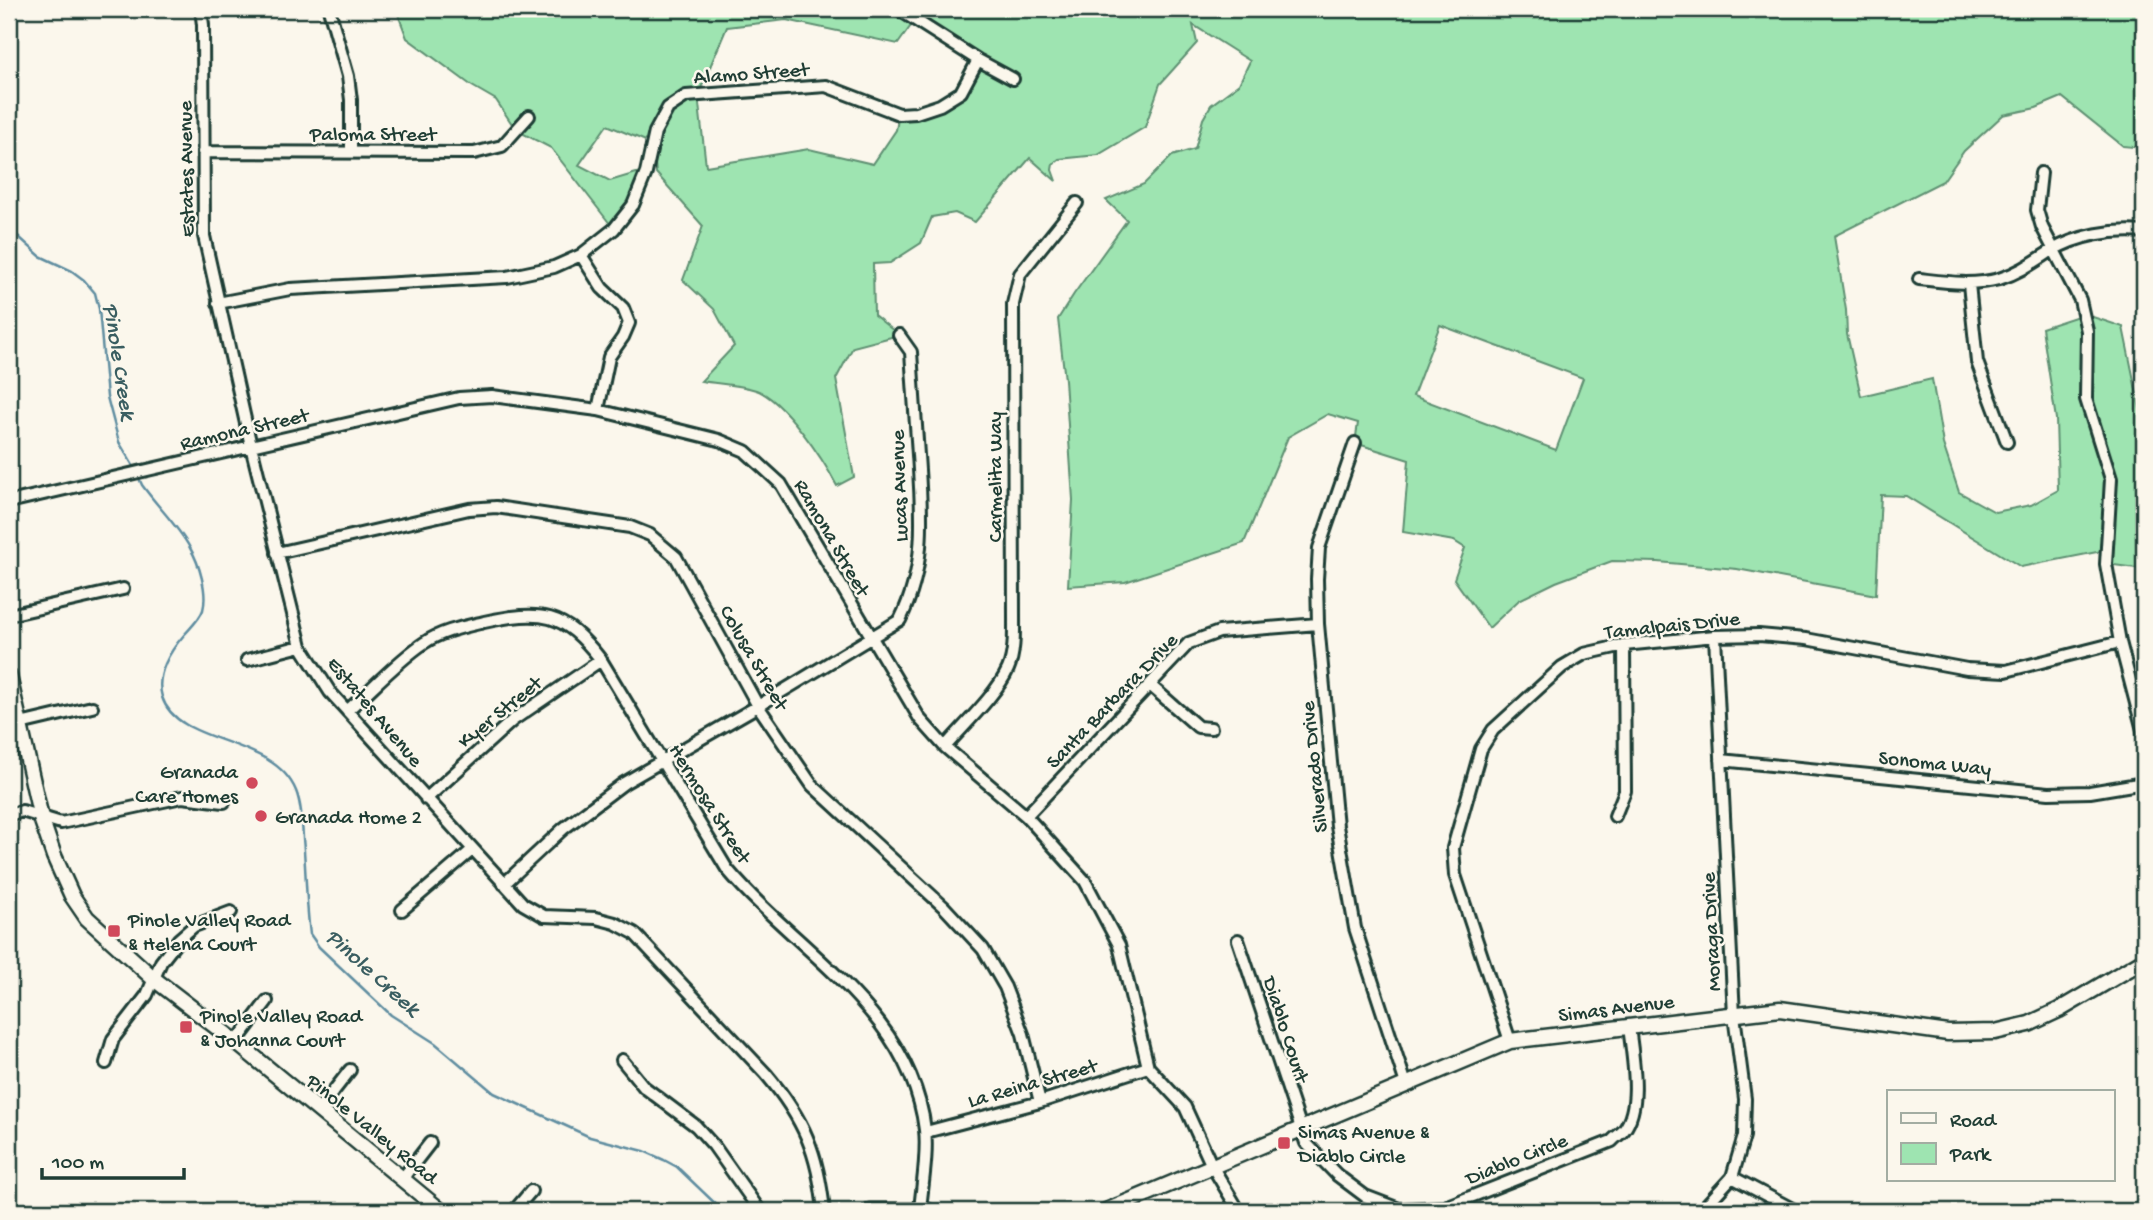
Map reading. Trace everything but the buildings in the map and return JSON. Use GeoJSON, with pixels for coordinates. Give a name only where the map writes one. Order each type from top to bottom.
{"type":"FeatureCollection","features":[{"type":"Feature","properties":{"kind":"street","name":"Estates Avenue"},"geometry":{"type":"LineString","coordinates":[[201,9],[204,236],[251,446],[300,646],[313,669],[347,711],[523,905],[544,916],[596,918],[615,923],[634,933],[786,1098],[804,1127],[813,1152],[821,1181],[824,1211]]}},
{"type":"Feature","properties":{"kind":"street"},"geometry":{"type":"LineString","coordinates":[[329,9],[352,100],[351,152]]}},
{"type":"Feature","properties":{"kind":"street"},"geometry":{"type":"LineString","coordinates":[[898,9],[1013,79]]}},
{"type":"Feature","properties":{"kind":"street","name":"Alamo Street"},"geometry":{"type":"LineString","coordinates":[[218,303],[290,289],[507,277],[554,267],[581,255],[614,229],[633,205],[646,173],[655,132],[668,108],[687,96],[826,86],[899,114],[916,113],[940,105],[961,92],[978,60]]}},
{"type":"Feature","properties":{"kind":"street","name":"Paloma Street"},"geometry":{"type":"LineString","coordinates":[[203,152],[474,153],[502,146],[528,116]]}},
{"type":"Feature","properties":{"kind":"street"},"geometry":{"type":"LineString","coordinates":[[2041,173],[2037,209],[2042,227],[2080,299],[2087,331],[2086,398],[2111,479],[2106,564],[2120,642],[2144,734]]}},
{"type":"Feature","properties":{"kind":"street","name":"Carmelita Way"},"geometry":{"type":"LineString","coordinates":[[945,747],[1001,681],[1009,667],[1013,648],[1014,614],[1013,304],[1020,274],[1077,203]]}},
{"type":"Feature","properties":{"kind":"street"},"geometry":{"type":"LineString","coordinates":[[1919,279],[1969,284],[1998,279],[2023,270],[2054,249],[2092,235],[2124,230],[2144,232]]}},
{"type":"Feature","properties":{"kind":"street"},"geometry":{"type":"LineString","coordinates":[[581,255],[602,288],[623,308],[629,323],[609,357],[598,410]]}},
{"type":"Feature","properties":{"kind":"street"},"geometry":{"type":"LineString","coordinates":[[1969,284],[1977,362],[2007,442]]}},
{"type":"Feature","properties":{"kind":"street","name":"Lucas Avenue"},"geometry":{"type":"LineString","coordinates":[[504,884],[563,829],[624,783],[900,620],[916,577],[923,525],[911,352],[900,335]]}},
{"type":"Feature","properties":{"kind":"street","name":"Ramona Street"},"geometry":{"type":"LineString","coordinates":[[9,502],[459,398],[492,396],[598,410],[719,440],[745,451],[781,484],[920,719],[945,747],[1026,816],[1085,881],[1119,944],[1148,1067],[1185,1107],[1212,1166],[1239,1211]]}},
{"type":"Feature","properties":{"kind":"street","name":"Silverado Drive"},"geometry":{"type":"LineString","coordinates":[[1355,443],[1320,548],[1317,579],[1318,624],[1337,825],[1355,928],[1406,1084]]}},
{"type":"Feature","properties":{"kind":"street","name":"Colusa Street"},"geometry":{"type":"LineString","coordinates":[[277,553],[469,509],[496,508],[630,527],[650,535],[676,556],[758,706],[812,785],[944,907],[983,949],[1004,987],[1023,1034],[1040,1102]]}},
{"type":"Feature","properties":{"kind":"street"},"geometry":{"type":"LineString","coordinates":[[9,615],[123,589]]}},
{"type":"Feature","properties":{"kind":"street","name":"Hermosa Street"},"geometry":{"type":"LineString","coordinates":[[347,711],[422,645],[451,629],[522,614],[540,615],[562,623],[582,636],[601,660],[727,869],[743,888],[849,986],[878,1019],[903,1058],[911,1076],[926,1132],[924,1211]]}},
{"type":"Feature","properties":{"kind":"street","name":"Santa Barbara Drive"},"geometry":{"type":"LineString","coordinates":[[1026,816],[1189,643],[1219,632],[1318,624]]}},
{"type":"Feature","properties":{"kind":"street","name":"Tamalpais Drive"},"geometry":{"type":"LineString","coordinates":[[1510,1041],[1455,875],[1453,848],[1481,749],[1493,730],[1562,667],[1584,654],[1624,645],[1715,636],[1759,635],[1806,639],[1968,669],[2006,671],[2120,642]]}},
{"type":"Feature","properties":{"kind":"street","name":"Moraga Drive"},"geometry":{"type":"LineString","coordinates":[[1701,1211],[1732,1177],[1744,1136],[1745,1099],[1734,1015],[1715,636]]}},
{"type":"Feature","properties":{"kind":"street"},"geometry":{"type":"LineString","coordinates":[[1615,816],[1625,791],[1624,645]]}},
{"type":"Feature","properties":{"kind":"street"},"geometry":{"type":"LineString","coordinates":[[247,660],[300,646]]}},
{"type":"Feature","properties":{"kind":"street","name":"Kyer Street"},"geometry":{"type":"LineString","coordinates":[[426,799],[513,720],[601,660]]}},
{"type":"Feature","properties":{"kind":"street","name":"Pinole Valley Road"},"geometry":{"type":"LineString","coordinates":[[9,676],[41,818],[72,896],[87,918],[154,979],[236,1042],[441,1211]]}},
{"type":"Feature","properties":{"kind":"street"},"geometry":{"type":"LineString","coordinates":[[1150,686],[1198,727],[1211,728]]}},
{"type":"Feature","properties":{"kind":"street"},"geometry":{"type":"LineString","coordinates":[[20,724],[92,707]]}},
{"type":"Feature","properties":{"kind":"street","name":"Sonoma Way"},"geometry":{"type":"LineString","coordinates":[[1721,760],[2049,793],[2090,792],[2144,783]]}},
{"type":"Feature","properties":{"kind":"street"},"geometry":{"type":"LineString","coordinates":[[9,815],[22,811],[61,823],[182,797],[224,802]]}},
{"type":"Feature","properties":{"kind":"street"},"geometry":{"type":"LineString","coordinates":[[402,911],[472,849]]}},
{"type":"Feature","properties":{"kind":"street"},"geometry":{"type":"LineString","coordinates":[[106,1063],[113,1039],[148,995],[161,962],[179,939],[194,926],[231,912]]}},
{"type":"Feature","properties":{"kind":"street","name":"Diablo Court"},"geometry":{"type":"LineString","coordinates":[[1238,940],[1301,1130]]}},
{"type":"Feature","properties":{"kind":"street","name":"Simas Avenue"},"geometry":{"type":"LineString","coordinates":[[1106,1211],[1510,1041],[1780,1009],[1948,1033],[1995,1032],[2029,1024],[2059,1010],[2144,960]]}},
{"type":"Feature","properties":{"kind":"street"},"geometry":{"type":"LineString","coordinates":[[236,1042],[267,1001]]}},
{"type":"Feature","properties":{"kind":"street","name":"Diablo Circle"},"geometry":{"type":"LineString","coordinates":[[1301,1130],[1306,1143],[1337,1175],[1364,1196],[1399,1209],[1446,1207],[1612,1141],[1625,1129],[1634,1107],[1634,1072],[1629,1026]]}},
{"type":"Feature","properties":{"kind":"street"},"geometry":{"type":"LineString","coordinates":[[622,1060],[644,1087],[696,1126],[714,1146],[760,1211]]}},
{"type":"Feature","properties":{"kind":"street","name":"La Reina Street"},"geometry":{"type":"LineString","coordinates":[[926,1132],[1040,1102],[1148,1067]]}},
{"type":"Feature","properties":{"kind":"street"},"geometry":{"type":"LineString","coordinates":[[318,1111],[350,1070]]}},
{"type":"Feature","properties":{"kind":"street"},"geometry":{"type":"LineString","coordinates":[[401,1178],[430,1143]]}},
{"type":"Feature","properties":{"kind":"street"},"geometry":{"type":"LineString","coordinates":[[1732,1177],[1796,1211]]}},
{"type":"Feature","properties":{"kind":"street"},"geometry":{"type":"LineString","coordinates":[[514,1211],[531,1191]]}},
{"type":"Feature","properties":{"kind":"street"},"geometry":{"type":"LineString","coordinates":[[869,1211],[924,1211]]}},
{"type":"Feature","properties":{"kind":"green space"},"geometry":{"type":"Polygon","coordinates":[[[396,9],[2144,9],[2144,148],[2123,146],[2062,97],[2036,108],[2003,115],[1964,151],[1943,181],[1834,236],[1846,310],[1847,334],[1861,396],[1932,379],[1943,444],[1959,492],[1995,512],[2031,505],[2058,490],[2056,419],[2042,328],[2084,314],[2123,327],[2144,429],[2144,569],[2106,564],[2107,550],[2021,567],[1906,496],[1881,495],[1876,595],[1737,569],[1612,561],[1556,582],[1519,600],[1489,628],[1454,579],[1465,548],[1454,541],[1403,532],[1409,460],[1355,443],[1358,423],[1328,414],[1288,437],[1244,543],[1125,582],[1068,586],[1073,500],[1058,319],[1127,220],[1106,200],[1144,184],[1172,156],[1195,149],[1203,119],[1211,105],[1239,84],[1250,61],[1193,25],[1197,43],[1160,84],[1145,127],[1098,155],[1059,159],[1053,164],[1052,170],[1056,181],[1030,158],[975,222],[955,213],[932,217],[921,243],[890,263],[873,264],[874,315],[899,335],[853,347],[836,379],[854,477],[837,486],[802,432],[767,396],[736,385],[701,381],[734,346],[714,309],[683,280],[703,226],[656,173],[653,144],[607,125],[579,165],[610,181],[643,171],[633,205],[614,229],[551,148],[516,130],[496,100],[472,86],[407,38],[396,9]],[[786,20],[727,27],[698,95],[706,166],[809,149],[873,164],[896,130],[899,114],[916,113],[961,92],[977,60],[915,20],[898,44],[786,20]],[[1440,325],[1413,396],[1556,450],[1583,378],[1440,325]]]}},
{"type":"Feature","properties":{"kind":"waterway","name":"Pinole Creek"},"geometry":{"type":"LineString","coordinates":[[9,228],[40,256],[72,271],[84,280],[95,293],[99,309],[107,397],[119,442],[135,469]]}},
{"type":"Feature","properties":{"kind":"waterway","name":"Pinole Creek"},"geometry":{"type":"LineString","coordinates":[[138,476],[190,548],[197,561],[203,586],[202,613],[174,648],[162,672],[162,697],[171,713],[186,725],[268,760],[284,773],[296,791],[301,814],[310,934],[319,947],[391,1015],[435,1043],[494,1093],[590,1137],[644,1151],[664,1160],[677,1167],[723,1211]]}},
{"type":"Feature","properties":{"kind":"place","name":"Granada Care Homes"},"geometry":{"type":"Point","coordinates":[252,783]}},
{"type":"Feature","properties":{"kind":"place","name":"Granada Home 2"},"geometry":{"type":"Point","coordinates":[261,816]}},
{"type":"Feature","properties":{"kind":"place","name":"Pinole Valley Road & Helena Court"},"geometry":{"type":"Point","coordinates":[114,931]}},
{"type":"Feature","properties":{"kind":"place","name":"Pinole Valley Road & Johanna Court"},"geometry":{"type":"Point","coordinates":[186,1027]}},
{"type":"Feature","properties":{"kind":"place","name":"Simas Avenue & Diablo Circle"},"geometry":{"type":"Point","coordinates":[1284,1143]}}]}
